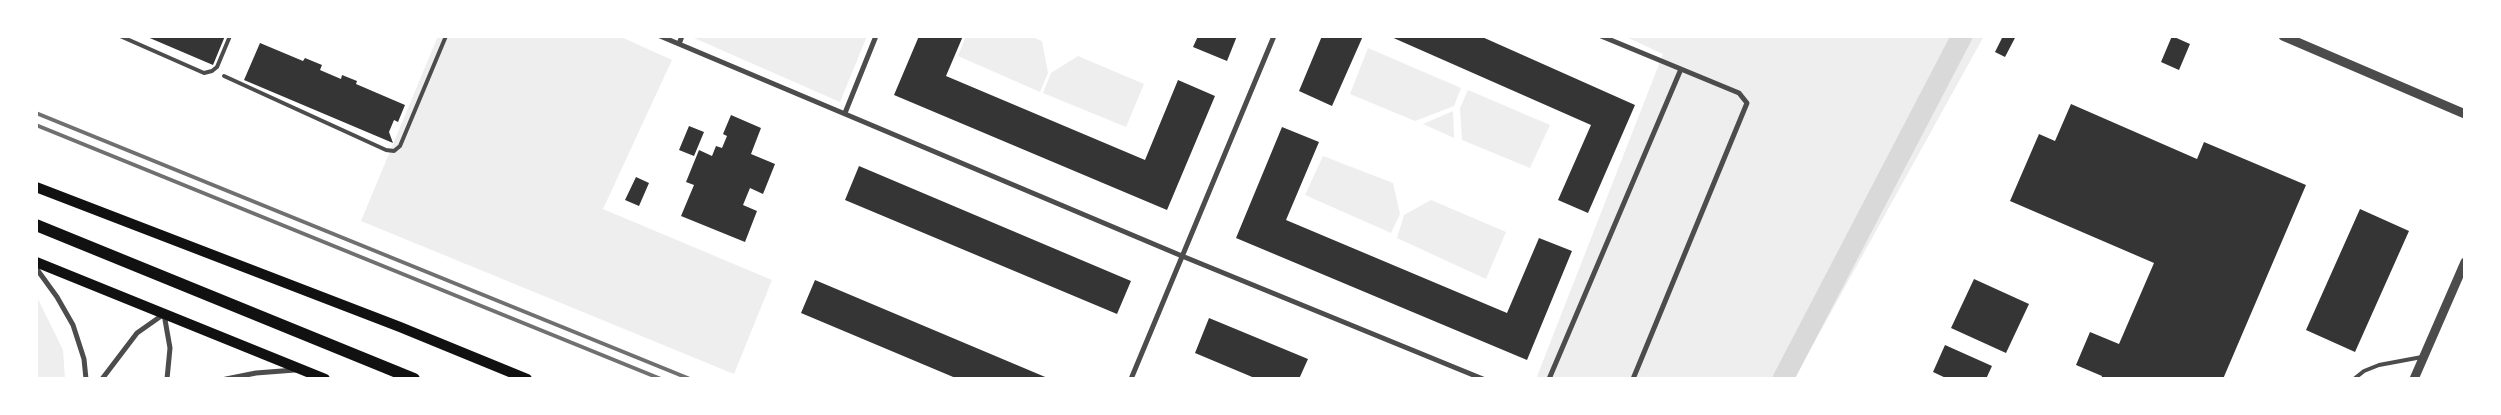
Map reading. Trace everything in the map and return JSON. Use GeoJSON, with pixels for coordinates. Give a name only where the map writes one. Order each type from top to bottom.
{"type":"FeatureCollection","features":[{"type":"Feature","properties":{"kind":"main road"},"geometry":{"type":"LineString","coordinates":[[36,187],[400,327],[527,379]]}},
{"type":"Feature","properties":{"kind":"main road"},"geometry":{"type":"LineString","coordinates":[[36,225],[414,379]]}},
{"type":"Feature","properties":{"kind":"main road"},"geometry":{"type":"LineString","coordinates":[[36,262],[325,379]]}},
{"type":"Feature","properties":{"kind":"street"},"geometry":{"type":"LineString","coordinates":[[660,36],[1182,256],[1483,379]]}},
{"type":"Feature","properties":{"kind":"street"},"geometry":{"type":"LineString","coordinates":[[679,44],[682,36]]}},
{"type":"Feature","properties":{"kind":"street"},"geometry":{"type":"LineString","coordinates":[[844,113],[876,36]]}},
{"type":"Feature","properties":{"kind":"street"},"geometry":{"type":"LineString","coordinates":[[1131,379],[1274,36]]}},
{"type":"Feature","properties":{"kind":"street"},"geometry":{"type":"LineString","coordinates":[[1601,36],[1739,93],[1745,99],[1746,107],[1633,379]]}},
{"type":"Feature","properties":{"kind":"street"},"geometry":{"type":"LineString","coordinates":[[2283,36],[2465,114]]}},
{"type":"Feature","properties":{"kind":"street"},"geometry":{"type":"LineString","coordinates":[[1549,379],[1681,69]]}},
{"type":"Feature","properties":{"kind":"street"},"geometry":{"type":"LineString","coordinates":[[2414,379],[2465,262]]}},
{"type":"Feature","properties":{"kind":"street"},"geometry":{"type":"LineString","coordinates":[[36,268],[57,297],[73,325],[84,359],[86,379]]}},
{"type":"Feature","properties":{"kind":"street"},"geometry":{"type":"LineString","coordinates":[[102,379],[137,333],[164,314],[170,348],[167,379]]}},
{"type":"Feature","properties":{"kind":"street"},"geometry":{"type":"LineString","coordinates":[[226,379],[256,373],[303,369]]}},
{"type":"Feature","properties":{"kind":"lane"},"geometry":{"type":"LineString","coordinates":[[120,36],[204,72],[212,71],[217,67],[230,36]]}},
{"type":"Feature","properties":{"kind":"lane"},"geometry":{"type":"LineString","coordinates":[[224,76],[386,150],[394,151],[400,146],[446,36]]}},
{"type":"Feature","properties":{"kind":"lane"},"geometry":{"type":"LineString","coordinates":[[2354,379],[2364,371],[2379,365],[2424,356]]}},
{"type":"Feature","properties":{"kind":"shaded area"},"geometry":{"type":"Polygon","coordinates":[[[438,36],[619,36],[672,60],[603,209],[772,280],[734,374],[361,221],[438,36]]]}},
{"type":"Feature","properties":{"kind":"shaded area"},"geometry":{"type":"Polygon","coordinates":[[[695,36],[867,36],[840,102],[694,38],[695,36]]]}},
{"type":"Feature","properties":{"kind":"shaded area"},"geometry":{"type":"Polygon","coordinates":[[[966,36],[1030,36],[1042,41],[1048,73],[1040,92],[958,56],[966,36]]]}},
{"type":"Feature","properties":{"kind":"shaded area"},"geometry":{"type":"Polygon","coordinates":[[[1624,36],[1984,36],[1794,379],[1536,379],[1663,54],[1624,36]]]}},
{"type":"Feature","properties":{"kind":"shaded area"},"geometry":{"type":"Polygon","coordinates":[[[1368,48],[1461,88],[1454,106],[1415,121],[1350,94],[1368,48]]]}},
{"type":"Feature","properties":{"kind":"shaded area"},"geometry":{"type":"Polygon","coordinates":[[[1078,56],[1144,84],[1126,127],[1043,93],[1051,73],[1078,56]]]}},
{"type":"Feature","properties":{"kind":"shaded area"},"geometry":{"type":"Polygon","coordinates":[[[1468,90],[1550,125],[1530,168],[1462,140],[1460,108],[1468,90]]]}},
{"type":"Feature","properties":{"kind":"shaded area"},"geometry":{"type":"Polygon","coordinates":[[[1453,111],[1454,138],[1423,124],[1453,111]]]}},
{"type":"Feature","properties":{"kind":"shaded area"},"geometry":{"type":"Polygon","coordinates":[[[1323,156],[1393,183],[1400,214],[1391,233],[1305,195],[1323,156]]]}},
{"type":"Feature","properties":{"kind":"shaded area"},"geometry":{"type":"Polygon","coordinates":[[[1431,200],[1506,232],[1486,279],[1397,238],[1404,215],[1431,200]]]}},
{"type":"Feature","properties":{"kind":"shaded area"},"geometry":{"type":"Polygon","coordinates":[[[36,295],[63,350],[65,379],[36,379],[36,295]]]}},
{"type":"Feature","properties":{"kind":"building"},"geometry":{"type":"Polygon","coordinates":[[[145,36],[225,36],[213,65],[145,36]]]}},
{"type":"Feature","properties":{"kind":"building"},"geometry":{"type":"Polygon","coordinates":[[[919,36],[963,36],[946,76],[1145,160],[1178,80],[1215,96],[1167,210],[894,95],[919,36]]]}},
{"type":"Feature","properties":{"kind":"building"},"geometry":{"type":"Polygon","coordinates":[[[1198,36],[1237,36],[1227,61],[1193,47],[1198,36]]]}},
{"type":"Feature","properties":{"kind":"building"},"geometry":{"type":"Polygon","coordinates":[[[1322,36],[1363,36],[1332,106],[1299,91],[1322,36]]]}},
{"type":"Feature","properties":{"kind":"building"},"geometry":{"type":"Polygon","coordinates":[[[1389,36],[1480,36],[1635,105],[1588,213],[1558,200],[1591,125],[1389,36]]]}},
{"type":"Feature","properties":{"kind":"building"},"geometry":{"type":"Polygon","coordinates":[[[2003,36],[2016,36],[2005,57],[1995,52],[2003,36]]]}},
{"type":"Feature","properties":{"kind":"building"},"geometry":{"type":"Polygon","coordinates":[[[2172,36],[2190,44],[2179,70],[2161,62],[2172,36]]]}},
{"type":"Feature","properties":{"kind":"building"},"geometry":{"type":"Polygon","coordinates":[[[260,43],[303,61],[305,58],[322,65],[320,70],[341,79],[342,75],[357,81],[356,84],[405,105],[398,122],[394,120],[389,132],[393,143],[244,80],[260,43]]]}},
{"type":"Feature","properties":{"kind":"building"},"geometry":{"type":"Polygon","coordinates":[[[2071,104],[2197,159],[2204,142],[2306,185],[2223,379],[2101,379],[2102,376],[2076,365],[2090,332],[2119,344],[2154,263],[2010,201],[2039,134],[2055,141],[2071,104]]]}},
{"type":"Feature","properties":{"kind":"building"},"geometry":{"type":"Polygon","coordinates":[[[731,115],[761,128],[751,154],[775,164],[763,194],[750,188],[743,205],[757,211],[745,242],[681,216],[694,185],[686,182],[699,150],[712,156],[716,146],[722,148],[727,136],[723,134],[731,115]]]}},
{"type":"Feature","properties":{"kind":"building"},"geometry":{"type":"Polygon","coordinates":[[[689,126],[704,132],[694,156],[679,150],[689,126]]]}},
{"type":"Feature","properties":{"kind":"building"},"geometry":{"type":"Polygon","coordinates":[[[1282,127],[1319,142],[1286,220],[1507,313],[1539,238],[1572,251],[1527,360],[1236,238],[1282,127]]]}},
{"type":"Feature","properties":{"kind":"building"},"geometry":{"type":"Polygon","coordinates":[[[859,166],[1131,281],[1117,314],[845,200],[859,166]]]}},
{"type":"Feature","properties":{"kind":"building"},"geometry":{"type":"Polygon","coordinates":[[[636,177],[649,183],[639,206],[625,200],[636,177]]]}},
{"type":"Feature","properties":{"kind":"building"},"geometry":{"type":"Polygon","coordinates":[[[2360,209],[2409,231],[2355,352],[2306,330],[2360,209]]]}},
{"type":"Feature","properties":{"kind":"building"},"geometry":{"type":"Polygon","coordinates":[[[1974,279],[2029,304],[2006,353],[1951,328],[1974,279]]]}},
{"type":"Feature","properties":{"kind":"building"},"geometry":{"type":"Polygon","coordinates":[[[815,280],[1050,379],[958,379],[801,313],[815,280]]]}},
{"type":"Feature","properties":{"kind":"building"},"geometry":{"type":"Polygon","coordinates":[[[1209,318],[1308,359],[1299,379],[1257,379],[1195,353],[1209,318]]]}},
{"type":"Feature","properties":{"kind":"building"},"geometry":{"type":"Polygon","coordinates":[[[1945,345],[1992,366],[1986,379],[1948,379],[1933,372],[1945,345]]]}},
{"type":"Feature","properties":{"kind":"waterway"},"geometry":{"type":"LineString","coordinates":[[1783,379],[1962,36]]}},
{"type":"Feature","properties":{"kind":"railway"},"geometry":{"type":"LineString","coordinates":[[36,113],[690,379]]}},
{"type":"Feature","properties":{"kind":"railway"},"geometry":{"type":"LineString","coordinates":[[36,125],[661,379]]}}]}
